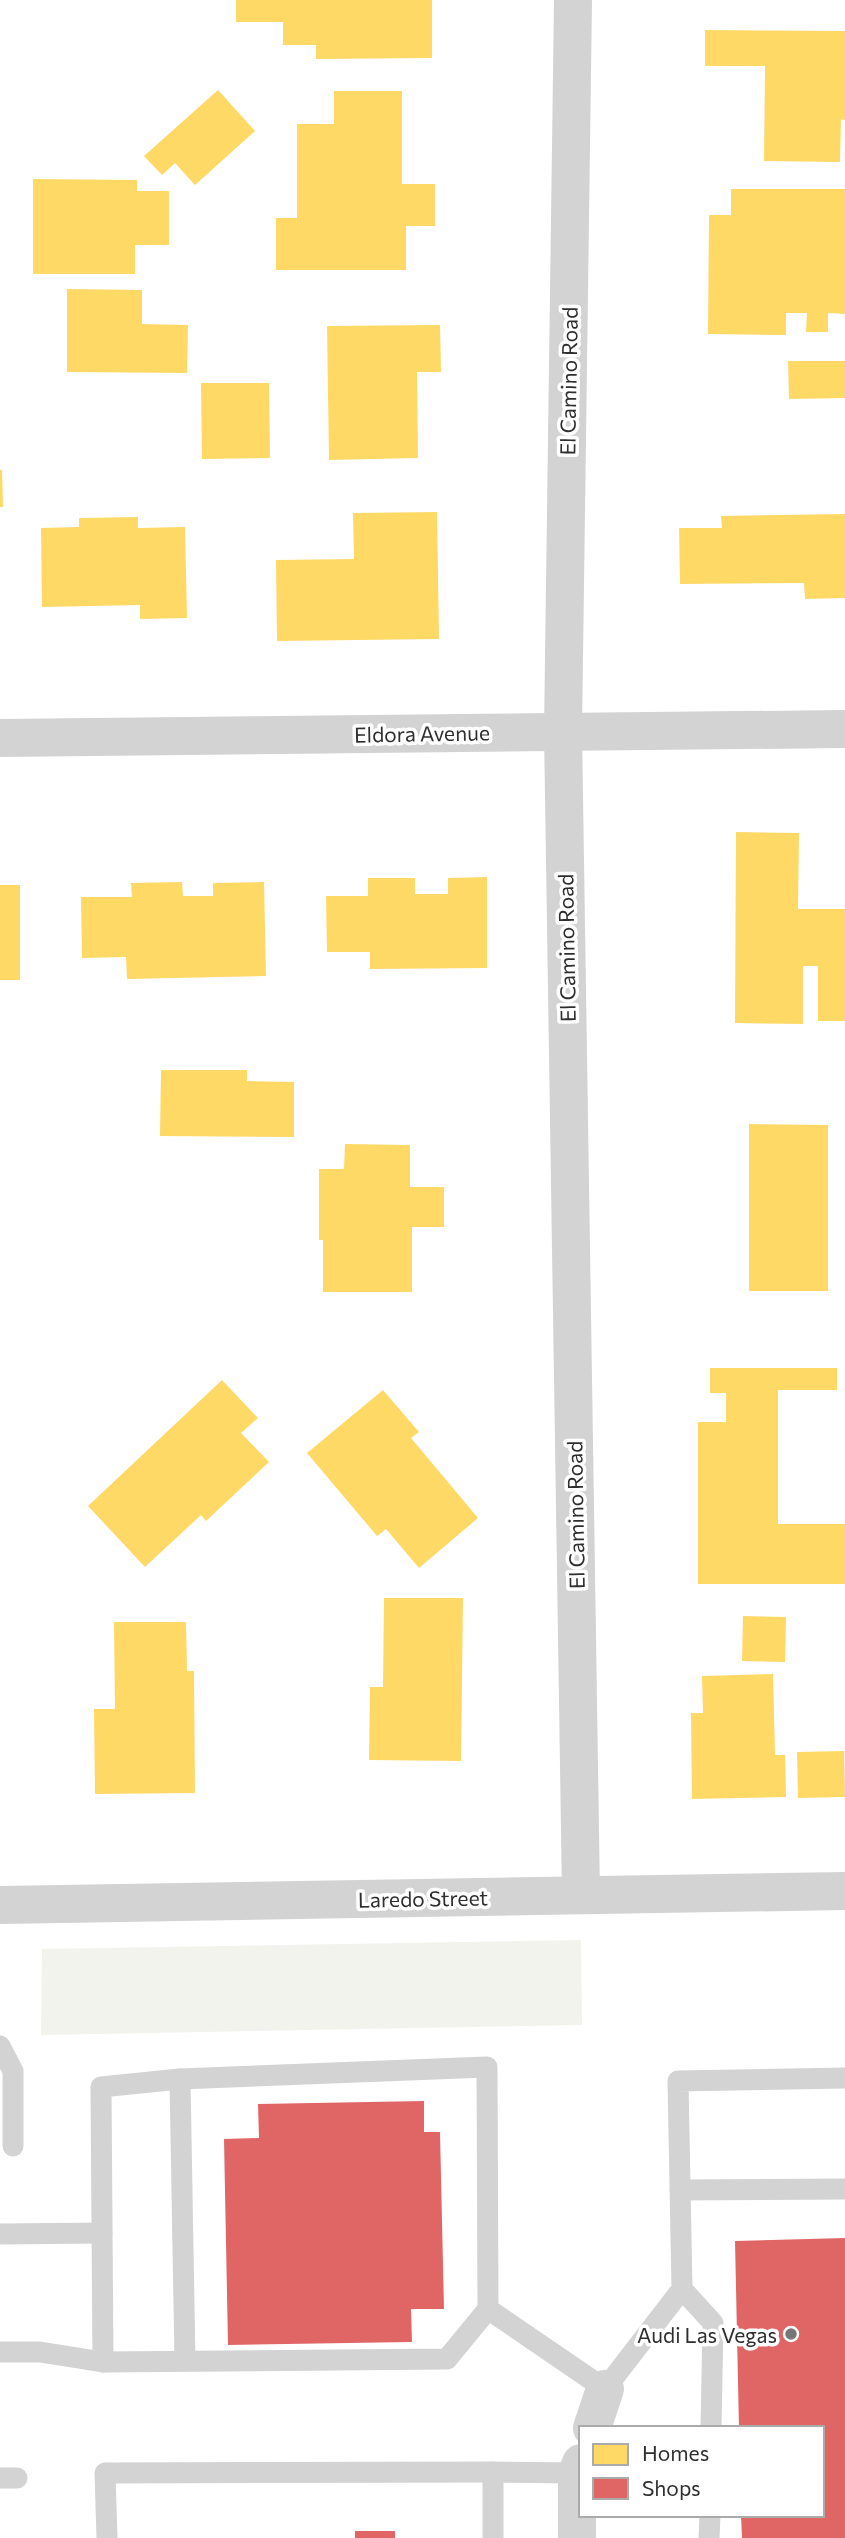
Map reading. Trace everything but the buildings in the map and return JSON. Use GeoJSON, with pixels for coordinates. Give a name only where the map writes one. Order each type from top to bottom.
{"type":"FeatureCollection","features":[{"type":"Feature","properties":{"kind":"street","name":"El Camino Road"},"geometry":{"type":"LineString","coordinates":[[573,0],[563,731],[581,1895]]}},
{"type":"Feature","properties":{"kind":"street","name":"Eldora Avenue"},"geometry":{"type":"LineString","coordinates":[[0,738],[845,729]]}},
{"type":"Feature","properties":{"kind":"street","name":"Laredo Street"},"geometry":{"type":"LineString","coordinates":[[0,1905],[845,1891]]}},
{"type":"Feature","properties":{"kind":"street"},"geometry":{"type":"LineString","coordinates":[[593,2426],[605,2389]]}},
{"type":"Feature","properties":{"kind":"street"},"geometry":{"type":"LineString","coordinates":[[577,2538],[579,2468]]}},
{"type":"Feature","properties":{"kind":"lane"},"geometry":{"type":"LineString","coordinates":[[0,2046],[13,2071],[13,2146]]}},
{"type":"Feature","properties":{"kind":"lane"},"geometry":{"type":"LineString","coordinates":[[0,2352],[40,2352],[103,2361],[447,2359],[488,2309],[487,2067],[180,2079],[101,2087],[103,2361]]}},
{"type":"Feature","properties":{"kind":"lane"},"geometry":{"type":"LineString","coordinates":[[488,2309],[605,2389],[682,2289],[678,2081],[845,2078]]}},
{"type":"Feature","properties":{"kind":"lane"},"geometry":{"type":"LineString","coordinates":[[180,2079],[185,2361]]}},
{"type":"Feature","properties":{"kind":"lane"},"geometry":{"type":"LineString","coordinates":[[680,2190],[845,2189]]}},
{"type":"Feature","properties":{"kind":"lane"},"geometry":{"type":"LineString","coordinates":[[0,2234],[102,2233]]}},
{"type":"Feature","properties":{"kind":"lane"},"geometry":{"type":"LineString","coordinates":[[682,2289],[713,2323],[711,2426]]}},
{"type":"Feature","properties":{"kind":"lane"},"geometry":{"type":"LineString","coordinates":[[107,2538],[105,2473],[493,2472],[579,2468]]}},
{"type":"Feature","properties":{"kind":"lane"},"geometry":{"type":"LineString","coordinates":[[493,2472],[493,2538]]}},
{"type":"Feature","properties":{"kind":"lane"},"geometry":{"type":"LineString","coordinates":[[709,2538],[710,2517]]}},
{"type":"Feature","properties":{"kind":"shaded area"},"geometry":{"type":"Polygon","coordinates":[[[581,1940],[582,2025],[41,2035],[42,1949],[581,1940]]]}},
{"type":"Feature","properties":{"kind":"place","name":"Audi Las Vegas"},"geometry":{"type":"Point","coordinates":[791,2334]}}]}
